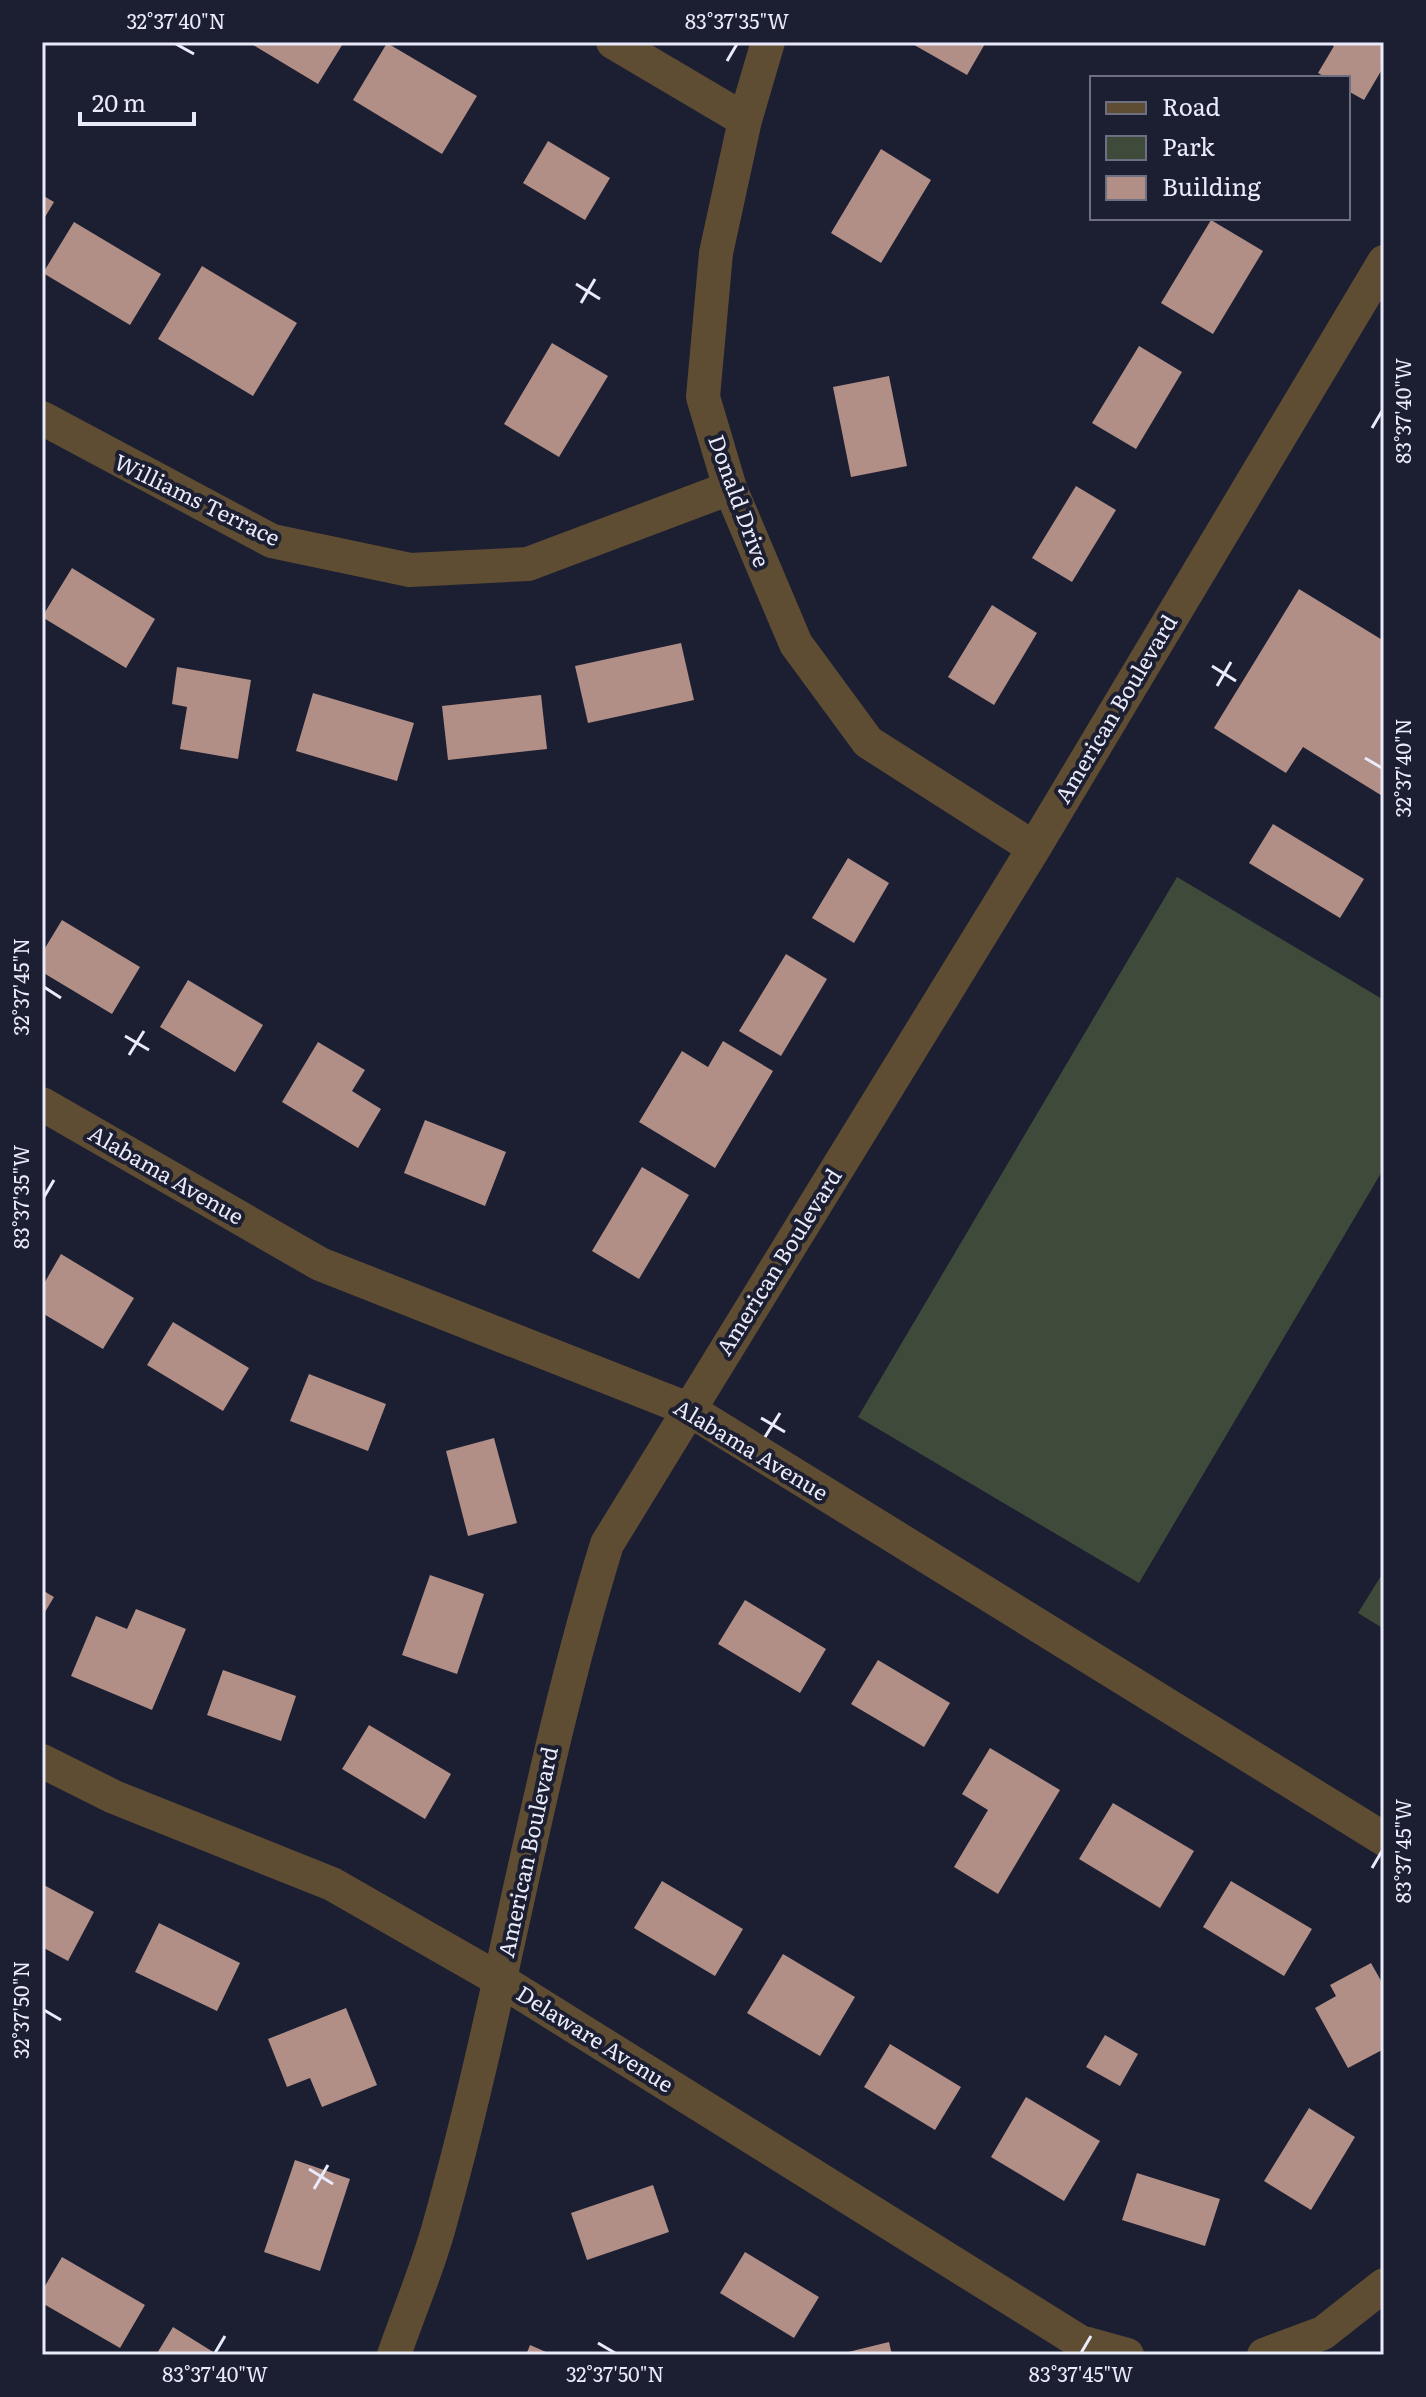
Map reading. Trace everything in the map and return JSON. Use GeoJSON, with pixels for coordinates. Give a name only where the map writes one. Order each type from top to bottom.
{"type":"FeatureCollection","features":[{"type":"Feature","properties":{"kind":"street"},"geometry":{"type":"LineString","coordinates":[[613,42],[745,120]]}},
{"type":"Feature","properties":{"kind":"street","name":"Donald Drive"},"geometry":{"type":"LineString","coordinates":[[768,42],[745,120],[716,253],[703,397],[730,488],[796,644],[868,742],[1034,848]]}},
{"type":"Feature","properties":{"kind":"street","name":"American Boulevard"},"geometry":{"type":"LineString","coordinates":[[394,2355],[440,2225],[500,1980],[574,1649],[607,1544],[1034,848],[1384,262]]}},
{"type":"Feature","properties":{"kind":"street","name":"Williams Terrace"},"geometry":{"type":"LineString","coordinates":[[42,418],[272,541],[410,570],[528,564],[730,488]]}},
{"type":"Feature","properties":{"kind":"street","name":"Alabama Avenue"},"geometry":{"type":"LineString","coordinates":[[42,1104],[320,1264],[688,1409],[1384,1839]]}},
{"type":"Feature","properties":{"kind":"street","name":"Delaware Avenue"},"geometry":{"type":"LineString","coordinates":[[42,1761],[114,1797],[332,1884],[500,1980],[1076,2349],[1127,2355]]}},
{"type":"Feature","properties":{"kind":"street"},"geometry":{"type":"LineString","coordinates":[[1264,2355],[1323,2333],[1384,2285]]}},
{"type":"Feature","properties":{"kind":"green space"},"geometry":{"type":"Polygon","coordinates":[[[1177,877],[1384,1000],[1384,1168],[1139,1583],[858,1417],[1177,877]]]}},
{"type":"Feature","properties":{"kind":"green space"},"geometry":{"type":"Polygon","coordinates":[[[1384,1571],[1384,1629],[1358,1613],[1384,1571]]]}},
{"type":"Feature","properties":{"kind":"building"},"geometry":{"type":"Polygon","coordinates":[[[248,42],[344,42],[318,84],[248,42]]]}},
{"type":"Feature","properties":{"kind":"building"},"geometry":{"type":"Polygon","coordinates":[[[909,42],[986,42],[967,75],[909,42]]]}},
{"type":"Feature","properties":{"kind":"building"},"geometry":{"type":"Polygon","coordinates":[[[1327,42],[1384,42],[1384,66],[1364,100],[1350,92],[1350,76],[1323,76],[1318,73],[1334,46],[1327,42]]]}},
{"type":"Feature","properties":{"kind":"building"},"geometry":{"type":"Polygon","coordinates":[[[387,43],[477,96],[442,154],[353,100],[387,43]]]}},
{"type":"Feature","properties":{"kind":"building"},"geometry":{"type":"Polygon","coordinates":[[[548,141],[610,178],[585,220],[523,183],[548,141]]]}},
{"type":"Feature","properties":{"kind":"building"},"geometry":{"type":"Polygon","coordinates":[[[881,149],[931,180],[881,263],[831,233],[881,149]]]}},
{"type":"Feature","properties":{"kind":"building"},"geometry":{"type":"Polygon","coordinates":[[[42,195],[54,202],[42,222],[42,195]]]}},
{"type":"Feature","properties":{"kind":"building"},"geometry":{"type":"Polygon","coordinates":[[[1211,220],[1263,251],[1213,334],[1161,303],[1211,220]]]}},
{"type":"Feature","properties":{"kind":"building"},"geometry":{"type":"Polygon","coordinates":[[[74,222],[161,274],[130,325],[43,273],[74,222]]]}},
{"type":"Feature","properties":{"kind":"building"},"geometry":{"type":"Polygon","coordinates":[[[202,266],[297,323],[253,396],[158,339],[202,266]]]}},
{"type":"Feature","properties":{"kind":"building"},"geometry":{"type":"Polygon","coordinates":[[[552,343],[608,376],[559,457],[504,424],[552,343]]]}},
{"type":"Feature","properties":{"kind":"building"},"geometry":{"type":"Polygon","coordinates":[[[1139,346],[1182,372],[1136,449],[1092,423],[1139,346]]]}},
{"type":"Feature","properties":{"kind":"building"},"geometry":{"type":"Polygon","coordinates":[[[889,376],[907,466],[851,477],[833,387],[889,376]]]}},
{"type":"Feature","properties":{"kind":"building"},"geometry":{"type":"Polygon","coordinates":[[[1076,486],[1116,510],[1072,582],[1032,558],[1076,486]]]}},
{"type":"Feature","properties":{"kind":"building"},"geometry":{"type":"Polygon","coordinates":[[[72,568],[155,619],[126,668],[42,617],[72,568]]]}},
{"type":"Feature","properties":{"kind":"building"},"geometry":{"type":"Polygon","coordinates":[[[1299,589],[1384,641],[1384,797],[1303,747],[1286,773],[1214,728],[1299,589]]]}},
{"type":"Feature","properties":{"kind":"building"},"geometry":{"type":"Polygon","coordinates":[[[992,605],[1037,633],[994,705],[948,677],[992,605]]]}},
{"type":"Feature","properties":{"kind":"building"},"geometry":{"type":"Polygon","coordinates":[[[681,643],[694,700],[588,723],[575,666],[681,643]]]}},
{"type":"Feature","properties":{"kind":"building"},"geometry":{"type":"Polygon","coordinates":[[[177,667],[251,680],[238,759],[180,749],[187,707],[172,704],[177,667]]]}},
{"type":"Feature","properties":{"kind":"building"},"geometry":{"type":"Polygon","coordinates":[[[313,693],[414,723],[397,781],[296,751],[313,693]]]}},
{"type":"Feature","properties":{"kind":"building"},"geometry":{"type":"Polygon","coordinates":[[[541,695],[547,749],[448,760],[442,706],[541,695]]]}},
{"type":"Feature","properties":{"kind":"building"},"geometry":{"type":"Polygon","coordinates":[[[1273,824],[1364,879],[1340,918],[1249,863],[1273,824]]]}},
{"type":"Feature","properties":{"kind":"building"},"geometry":{"type":"Polygon","coordinates":[[[848,858],[889,883],[854,943],[812,918],[848,858]]]}},
{"type":"Feature","properties":{"kind":"building"},"geometry":{"type":"Polygon","coordinates":[[[62,920],[140,967],[112,1014],[42,972],[42,953],[62,920]]]}},
{"type":"Feature","properties":{"kind":"building"},"geometry":{"type":"Polygon","coordinates":[[[786,954],[827,979],[781,1056],[739,1031],[786,954]]]}},
{"type":"Feature","properties":{"kind":"building"},"geometry":{"type":"Polygon","coordinates":[[[188,980],[263,1025],[235,1072],[160,1027],[188,980]]]}},
{"type":"Feature","properties":{"kind":"building"},"geometry":{"type":"Polygon","coordinates":[[[723,1041],[773,1071],[715,1168],[639,1122],[682,1051],[708,1067],[723,1041]]]}},
{"type":"Feature","properties":{"kind":"building"},"geometry":{"type":"Polygon","coordinates":[[[318,1042],[365,1070],[352,1091],[381,1109],[358,1148],[282,1102],[318,1042]]]}},
{"type":"Feature","properties":{"kind":"building"},"geometry":{"type":"Polygon","coordinates":[[[425,1120],[506,1152],[485,1206],[404,1173],[425,1120]]]}},
{"type":"Feature","properties":{"kind":"building"},"geometry":{"type":"Polygon","coordinates":[[[642,1167],[689,1195],[639,1279],[592,1251],[642,1167]]]}},
{"type":"Feature","properties":{"kind":"building"},"geometry":{"type":"Polygon","coordinates":[[[61,1254],[134,1298],[103,1349],[42,1313],[42,1287],[61,1254]]]}},
{"type":"Feature","properties":{"kind":"building"},"geometry":{"type":"Polygon","coordinates":[[[173,1322],[249,1368],[223,1411],[147,1365],[173,1322]]]}},
{"type":"Feature","properties":{"kind":"building"},"geometry":{"type":"Polygon","coordinates":[[[309,1374],[386,1404],[368,1451],[290,1421],[309,1374]]]}},
{"type":"Feature","properties":{"kind":"building"},"geometry":{"type":"Polygon","coordinates":[[[494,1438],[517,1523],[468,1536],[446,1451],[494,1438]]]}},
{"type":"Feature","properties":{"kind":"building"},"geometry":{"type":"Polygon","coordinates":[[[430,1575],[484,1594],[457,1674],[402,1655],[430,1575]]]}},
{"type":"Feature","properties":{"kind":"building"},"geometry":{"type":"Polygon","coordinates":[[[42,1590],[54,1597],[42,1617],[42,1590]]]}},
{"type":"Feature","properties":{"kind":"building"},"geometry":{"type":"Polygon","coordinates":[[[745,1600],[826,1649],[800,1693],[718,1644],[745,1600]]]}},
{"type":"Feature","properties":{"kind":"building"},"geometry":{"type":"Polygon","coordinates":[[[136,1609],[186,1629],[152,1710],[71,1676],[96,1616],[127,1629],[136,1609]]]}},
{"type":"Feature","properties":{"kind":"building"},"geometry":{"type":"Polygon","coordinates":[[[878,1660],[950,1703],[924,1747],[851,1704],[878,1660]]]}},
{"type":"Feature","properties":{"kind":"building"},"geometry":{"type":"Polygon","coordinates":[[[223,1670],[296,1696],[281,1741],[207,1715],[223,1670]]]}},
{"type":"Feature","properties":{"kind":"building"},"geometry":{"type":"Polygon","coordinates":[[[369,1725],[451,1774],[425,1819],[342,1769],[369,1725]]]}},
{"type":"Feature","properties":{"kind":"building"},"geometry":{"type":"Polygon","coordinates":[[[990,1748],[1060,1790],[998,1894],[954,1867],[988,1810],[962,1794],[990,1748]]]}},
{"type":"Feature","properties":{"kind":"building"},"geometry":{"type":"Polygon","coordinates":[[[1113,1803],[1194,1851],[1160,1908],[1079,1859],[1113,1803]]]}},
{"type":"Feature","properties":{"kind":"building"},"geometry":{"type":"Polygon","coordinates":[[[662,1881],[743,1929],[715,1976],[634,1928],[662,1881]]]}},
{"type":"Feature","properties":{"kind":"building"},"geometry":{"type":"Polygon","coordinates":[[[1231,1881],[1312,1929],[1284,1976],[1203,1927],[1231,1881]]]}},
{"type":"Feature","properties":{"kind":"building"},"geometry":{"type":"Polygon","coordinates":[[[42,1884],[94,1912],[68,1961],[42,1947],[42,1884]]]}},
{"type":"Feature","properties":{"kind":"building"},"geometry":{"type":"Polygon","coordinates":[[[159,1923],[240,1963],[217,2011],[135,1972],[159,1923]]]}},
{"type":"Feature","properties":{"kind":"building"},"geometry":{"type":"Polygon","coordinates":[[[783,1954],[855,1997],[820,2056],[747,2013],[783,1954]]]}},
{"type":"Feature","properties":{"kind":"building"},"geometry":{"type":"Polygon","coordinates":[[[1371,1963],[1384,1986],[1384,2049],[1348,2068],[1315,2008],[1336,1996],[1330,1985],[1371,1963]]]}},
{"type":"Feature","properties":{"kind":"building"},"geometry":{"type":"Polygon","coordinates":[[[346,2008],[377,2085],[322,2107],[310,2078],[287,2087],[268,2039],[346,2008]]]}},
{"type":"Feature","properties":{"kind":"building"},"geometry":{"type":"Polygon","coordinates":[[[1105,2035],[1138,2054],[1120,2086],[1086,2067],[1105,2035]]]}},
{"type":"Feature","properties":{"kind":"building"},"geometry":{"type":"Polygon","coordinates":[[[890,2044],[961,2087],[935,2130],[864,2087],[890,2044]]]}},
{"type":"Feature","properties":{"kind":"building"},"geometry":{"type":"Polygon","coordinates":[[[1026,2097],[1100,2141],[1064,2201],[991,2157],[1026,2097]]]}},
{"type":"Feature","properties":{"kind":"building"},"geometry":{"type":"Polygon","coordinates":[[[1309,2108],[1355,2137],[1311,2210],[1264,2181],[1309,2108]]]}},
{"type":"Feature","properties":{"kind":"building"},"geometry":{"type":"Polygon","coordinates":[[[295,2160],[350,2179],[320,2271],[264,2252],[295,2160]]]}},
{"type":"Feature","properties":{"kind":"building"},"geometry":{"type":"Polygon","coordinates":[[[1137,2173],[1220,2199],[1205,2246],[1122,2220],[1137,2173]]]}},
{"type":"Feature","properties":{"kind":"building"},"geometry":{"type":"Polygon","coordinates":[[[653,2185],[669,2232],[587,2260],[571,2213],[653,2185]]]}},
{"type":"Feature","properties":{"kind":"building"},"geometry":{"type":"Polygon","coordinates":[[[745,2252],[819,2297],[794,2338],[720,2293],[745,2252]]]}},
{"type":"Feature","properties":{"kind":"building"},"geometry":{"type":"Polygon","coordinates":[[[62,2257],[145,2305],[120,2348],[42,2303],[42,2291],[62,2257]]]}},
{"type":"Feature","properties":{"kind":"building"},"geometry":{"type":"Polygon","coordinates":[[[173,2327],[218,2355],[156,2355],[173,2327]]]}},
{"type":"Feature","properties":{"kind":"building"},"geometry":{"type":"Polygon","coordinates":[[[889,2342],[892,2355],[840,2355],[840,2354],[889,2342]]]}},
{"type":"Feature","properties":{"kind":"building"},"geometry":{"type":"Polygon","coordinates":[[[530,2345],[553,2355],[526,2355],[530,2345]]]}}]}
